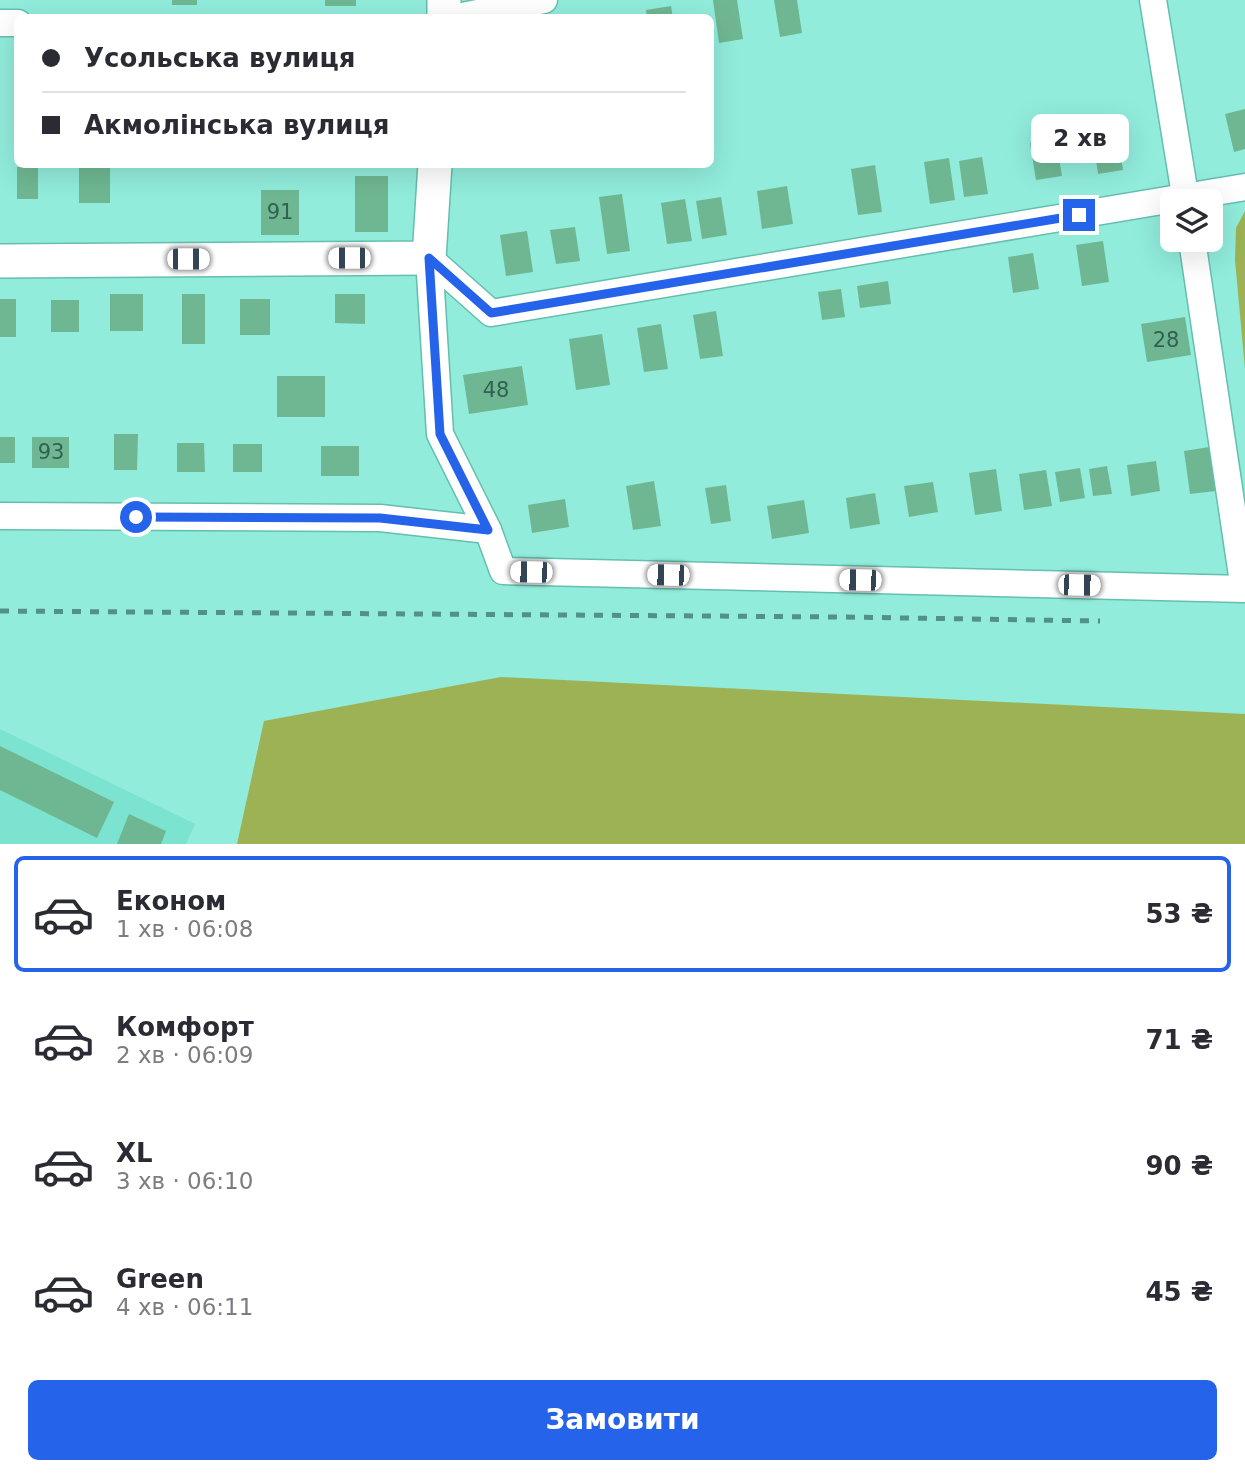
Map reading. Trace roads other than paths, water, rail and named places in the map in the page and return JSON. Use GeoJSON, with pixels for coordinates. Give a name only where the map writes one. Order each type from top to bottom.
{"type":"FeatureCollection","features":[{"type":"Feature","properties":{"kind":"main road"},"geometry":{"type":"LineString","coordinates":[[0,261],[429,258],[435,168]]}},
{"type":"Feature","properties":{"kind":"street"},"geometry":{"type":"LineString","coordinates":[[472,14],[544,0]]}},
{"type":"Feature","properties":{"kind":"street"},"geometry":{"type":"LineString","coordinates":[[1153,0],[1184,189]]}},
{"type":"Feature","properties":{"kind":"street"},"geometry":{"type":"LineString","coordinates":[[1223,191],[1245,187]]}},
{"type":"Feature","properties":{"kind":"street"},"geometry":{"type":"LineString","coordinates":[[429,258],[491,313],[1160,203]]}},
{"type":"Feature","properties":{"kind":"street"},"geometry":{"type":"LineString","coordinates":[[429,258],[440,434],[488,530],[503,571],[1244,589],[1194,252]]}},
{"type":"Feature","properties":{"kind":"street"},"geometry":{"type":"LineString","coordinates":[[0,516],[380,518],[488,530]]}},
{"type":"Feature","properties":{"kind":"railway"},"geometry":{"type":"LineString","coordinates":[[0,611],[1100,621]]}}]}
